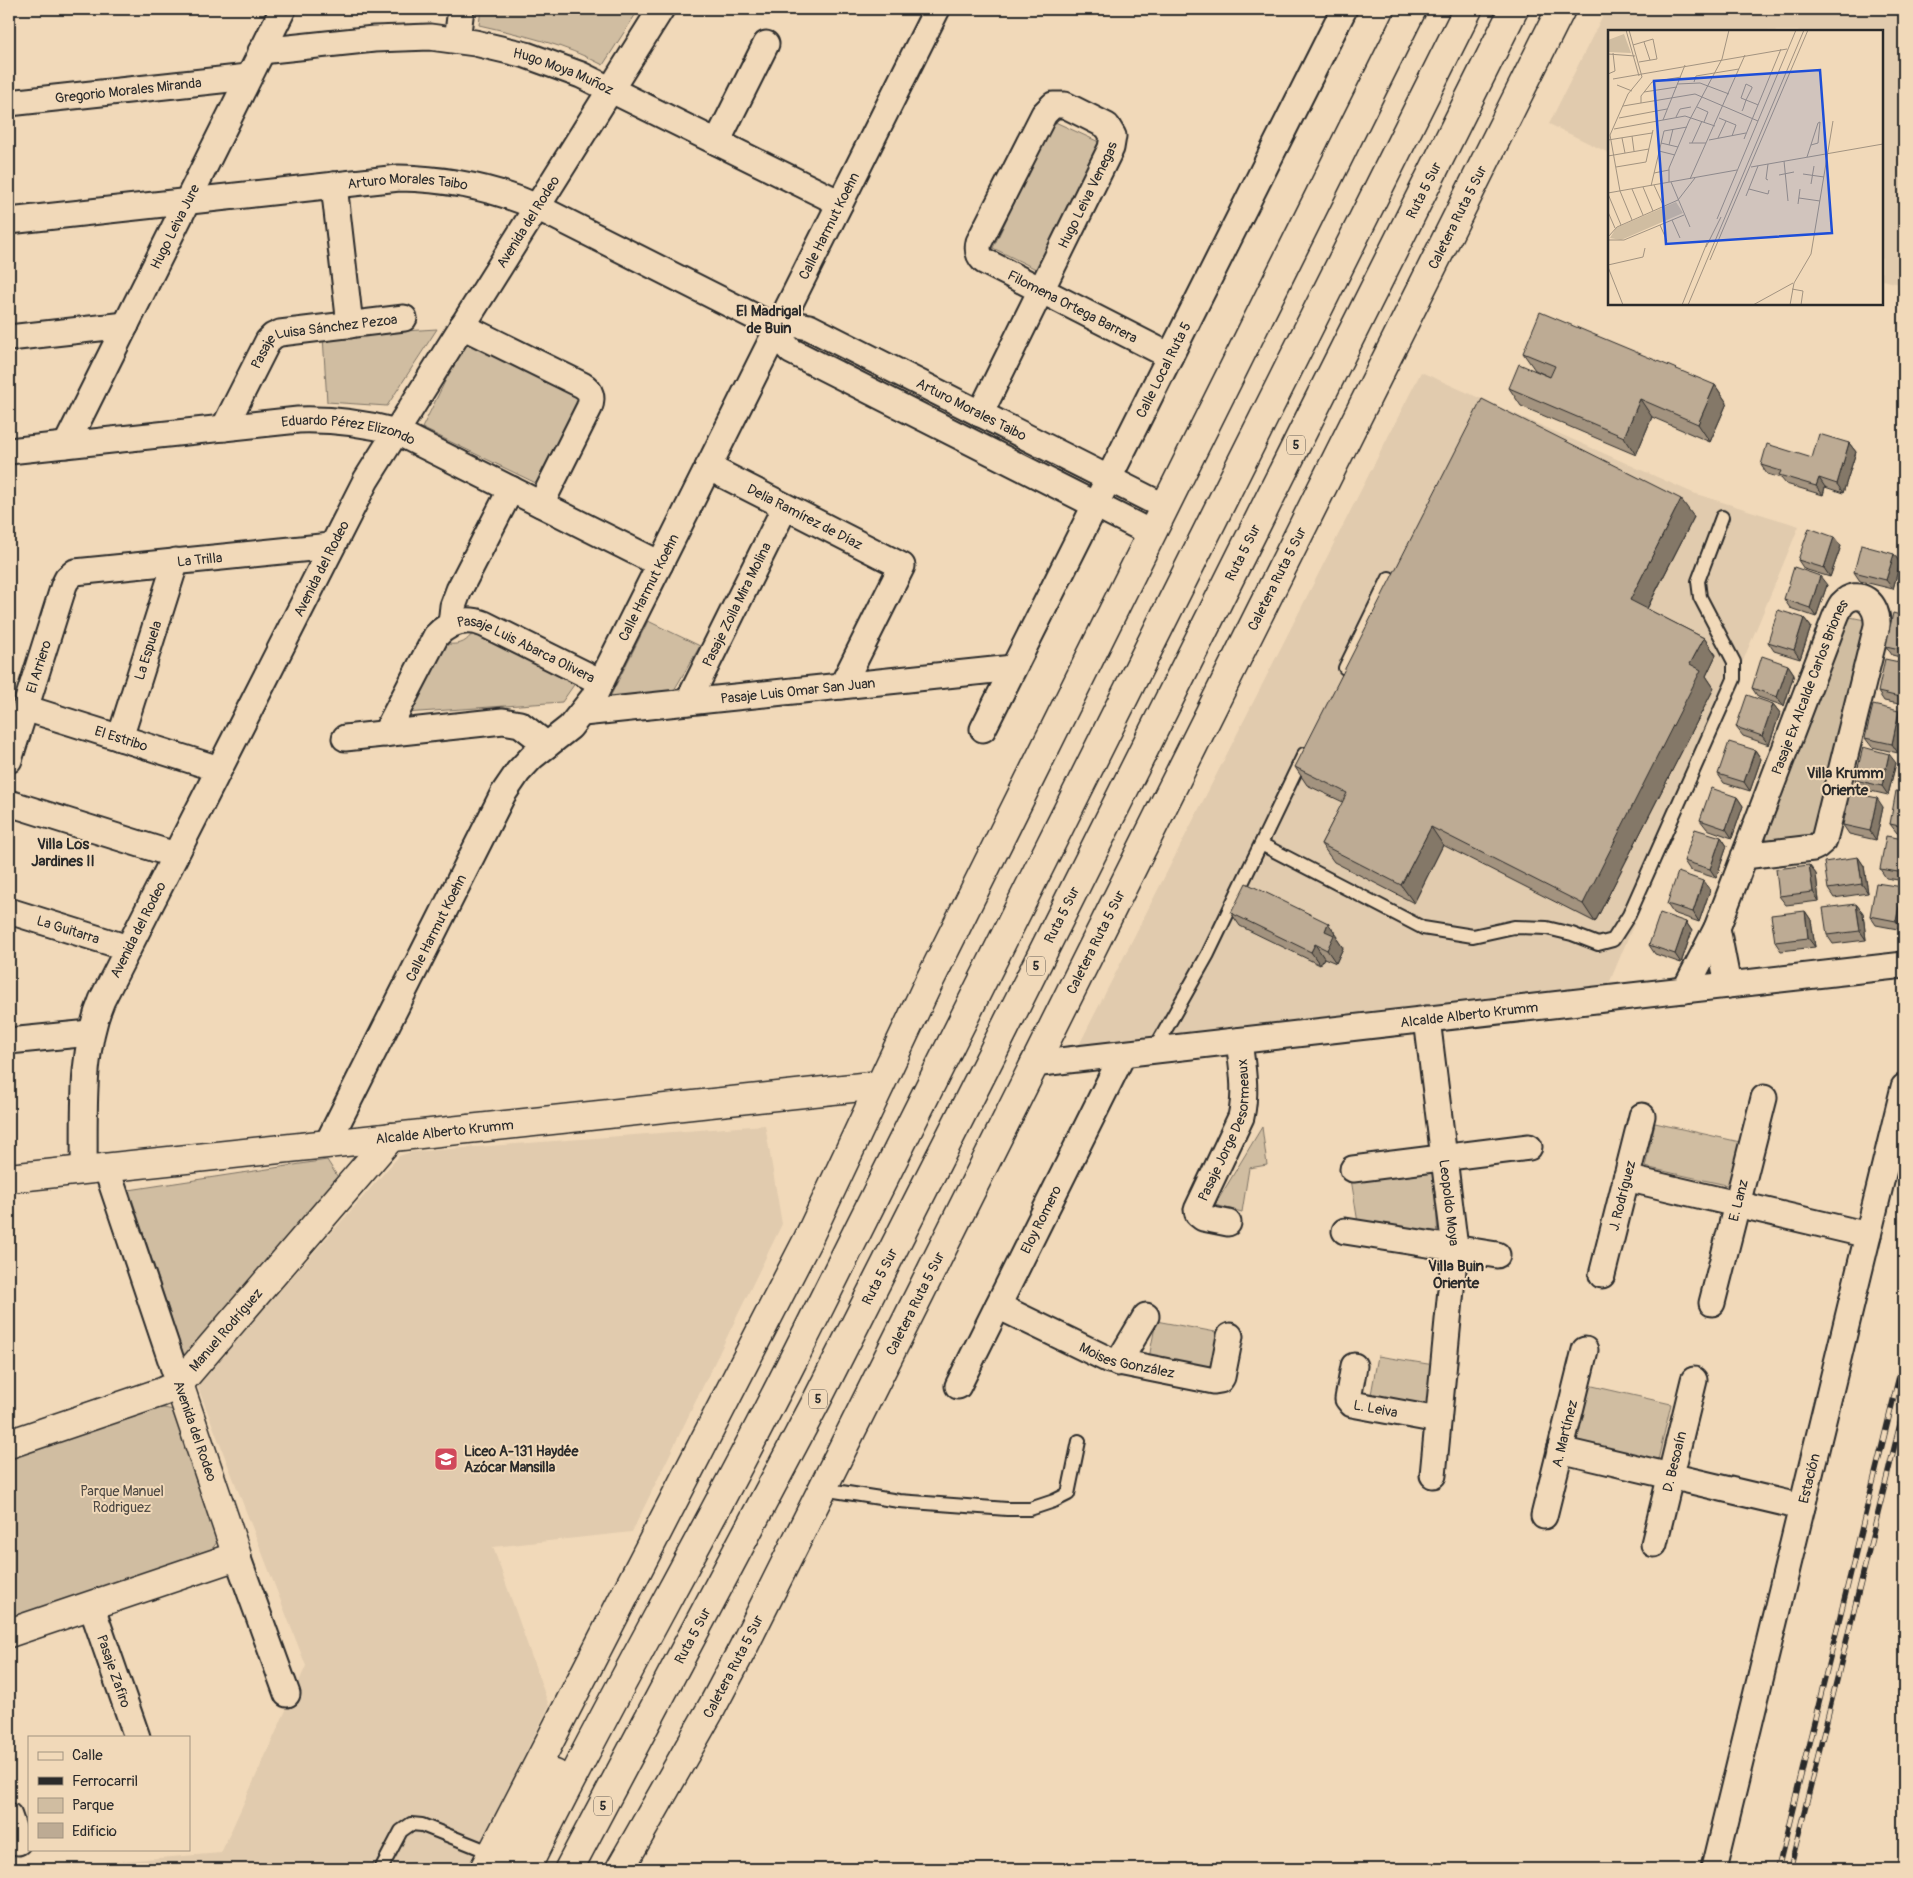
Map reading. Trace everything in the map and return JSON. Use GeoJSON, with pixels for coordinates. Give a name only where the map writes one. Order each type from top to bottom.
{"type":"FeatureCollection","features":[{"type":"Feature","properties":{"kind":"main road"},"geometry":{"type":"LineString","coordinates":[[491,1864],[807,1241],[925,990],[1412,9]]}},
{"type":"Feature","properties":{"kind":"main road"},"geometry":{"type":"LineString","coordinates":[[526,1869],[581,1758],[786,1374],[1468,9]]}},
{"type":"Feature","properties":{"kind":"main road","name":"Ruta 5 Sur"},"geometry":{"type":"LineString","coordinates":[[569,1869],[772,1488],[839,1357],[1514,9]]}},
{"type":"Feature","properties":{"kind":"main road","name":"Caletera Ruta 5 Sur"},"geometry":{"type":"LineString","coordinates":[[620,1869],[716,1698],[822,1489],[1561,9]]}},
{"type":"Feature","properties":{"kind":"main road","name":"Alcalde Alberto Krumm"},"geometry":{"type":"LineString","coordinates":[[9,1178],[880,1086]]}},
{"type":"Feature","properties":{"kind":"main road","name":"Manuel Rodríguez"},"geometry":{"type":"LineString","coordinates":[[9,1444],[162,1392],[179,1384],[391,1138]]}},
{"type":"Feature","properties":{"kind":"main road","name":"Avenida del Rodeo"},"geometry":{"type":"LineString","coordinates":[[179,1384],[237,1556]]}},
{"type":"Feature","properties":{"kind":"main road"},"geometry":{"type":"LineString","coordinates":[[9,1633],[237,1556]]}},
{"type":"Feature","properties":{"kind":"main road"},"geometry":{"type":"LineString","coordinates":[[491,1864],[681,1571]]}},
{"type":"Feature","properties":{"kind":"main road"},"geometry":{"type":"LineString","coordinates":[[587,1869],[636,1742]]}},
{"type":"Feature","properties":{"kind":"street","name":"Hugo Leiva Jure"},"geometry":{"type":"LineString","coordinates":[[66,445],[283,9]]}},
{"type":"Feature","properties":{"kind":"street"},"geometry":{"type":"LineString","coordinates":[[457,40],[461,9]]}},
{"type":"Feature","properties":{"kind":"street","name":"Avenida del Rodeo"},"geometry":{"type":"LineString","coordinates":[[179,1384],[95,1169],[86,1063],[90,1033],[102,1000],[366,480],[661,9]]}},
{"type":"Feature","properties":{"kind":"street","name":"Calle Harmut Koehn"},"geometry":{"type":"LineString","coordinates":[[327,1144],[503,794],[518,772],[570,727],[582,713],[602,682],[937,9]]}},
{"type":"Feature","properties":{"kind":"street","name":"Calle Local Ruta 5"},"geometry":{"type":"LineString","coordinates":[[983,729],[1344,9]]}},
{"type":"Feature","properties":{"kind":"street","name":"Hugo Moya Muñoz"},"geometry":{"type":"LineString","coordinates":[[261,51],[430,37],[457,40],[526,55],[581,75],[611,89],[840,203]]}},
{"type":"Feature","properties":{"kind":"street"},"geometry":{"type":"LineString","coordinates":[[717,142],[766,44]]}},
{"type":"Feature","properties":{"kind":"street","name":"Gregorio Morales Miranda"},"geometry":{"type":"LineString","coordinates":[[9,103],[248,78]]}},
{"type":"Feature","properties":{"kind":"street","name":"Hugo Leiva Venegas"},"geometry":{"type":"LineString","coordinates":[[978,253],[979,242],[1048,109],[1053,105],[1065,105],[1107,126],[1113,136],[1111,148],[980,414]]}},
{"type":"Feature","properties":{"kind":"street","name":"Arturo Morales Taibo"},"geometry":{"type":"LineString","coordinates":[[9,221],[399,178],[429,178],[486,188],[537,207],[777,328],[794,324],[809,327],[1164,507]]}},
{"type":"Feature","properties":{"kind":"street"},"geometry":{"type":"LineString","coordinates":[[334,186],[350,325]]}},
{"type":"Feature","properties":{"kind":"street","name":"Filomena Ortega Barrera"},"geometry":{"type":"LineString","coordinates":[[978,253],[984,261],[1170,356]]}},
{"type":"Feature","properties":{"kind":"street","name":"Pasaje Luisa Sánchez Pezoa"},"geometry":{"type":"LineString","coordinates":[[224,428],[268,341],[273,336],[280,333],[404,318]]}},
{"type":"Feature","properties":{"kind":"street"},"geometry":{"type":"LineString","coordinates":[[9,338],[126,325]]}},
{"type":"Feature","properties":{"kind":"street"},"geometry":{"type":"LineString","coordinates":[[462,326],[586,387],[591,396],[590,408],[541,504]]}},
{"type":"Feature","properties":{"kind":"street"},"geometry":{"type":"LineString","coordinates":[[777,328],[781,340],[791,351],[1151,533]]}},
{"type":"Feature","properties":{"kind":"street","name":"Eduardo Pérez Elizondo"},"geometry":{"type":"LineString","coordinates":[[9,451],[224,428],[320,420],[370,425],[397,432],[660,564]]}},
{"type":"Feature","properties":{"kind":"street","name":"Delia Ramírez de Díaz"},"geometry":{"type":"LineString","coordinates":[[708,467],[902,566],[842,686]]}},
{"type":"Feature","properties":{"kind":"street"},"geometry":{"type":"LineString","coordinates":[[385,734],[432,642],[441,631],[451,624],[453,606],[459,590],[511,489]]}},
{"type":"Feature","properties":{"kind":"street","name":"Pasaje Zoila Mira Molina"},"geometry":{"type":"LineString","coordinates":[[688,702],[785,506]]}},
{"type":"Feature","properties":{"kind":"street","name":"La Trilla"},"geometry":{"type":"LineString","coordinates":[[71,575],[81,570],[331,546]]}},
{"type":"Feature","properties":{"kind":"street","name":"La Espuela"},"geometry":{"type":"LineString","coordinates":[[120,738],[176,561]]}},
{"type":"Feature","properties":{"kind":"street","name":"El Arriero"},"geometry":{"type":"LineString","coordinates":[[9,760],[64,585],[71,575]]}},
{"type":"Feature","properties":{"kind":"street","name":"Pasaje Ex Alcalde Carlos Briones"},"geometry":{"type":"LineString","coordinates":[[1684,990],[1717,928],[1744,856],[1839,609],[1848,600],[1855,598],[1868,601],[1877,612],[1877,626],[1824,840],[1813,848],[1744,856]]}},
{"type":"Feature","properties":{"kind":"street","name":"Pasaje Luis Abarca Olivera"},"geometry":{"type":"LineString","coordinates":[[451,624],[467,620],[484,624],[602,682]]}},
{"type":"Feature","properties":{"kind":"street","name":"Pasaje Luis Omar San Juan"},"geometry":{"type":"LineString","coordinates":[[582,713],[1013,668]]}},
{"type":"Feature","properties":{"kind":"street","name":"El Estribo"},"geometry":{"type":"LineString","coordinates":[[25,708],[219,769]]}},
{"type":"Feature","properties":{"kind":"street"},"geometry":{"type":"LineString","coordinates":[[345,738],[503,721],[520,724],[547,745]]}},
{"type":"Feature","properties":{"kind":"street"},"geometry":{"type":"LineString","coordinates":[[9,804],[175,855]]}},
{"type":"Feature","properties":{"kind":"street","name":"La Guitarra"},"geometry":{"type":"LineString","coordinates":[[9,911],[128,948]]}},
{"type":"Feature","properties":{"kind":"street"},"geometry":{"type":"LineString","coordinates":[[1717,928],[1728,985]]}},
{"type":"Feature","properties":{"kind":"street","name":"Alcalde Alberto Krumm"},"geometry":{"type":"LineString","coordinates":[[1033,1064],[1904,965]]}},
{"type":"Feature","properties":{"kind":"street","name":"Leopoldo Moya"},"geometry":{"type":"LineString","coordinates":[[1427,1019],[1455,1248],[1433,1475]]}},
{"type":"Feature","properties":{"kind":"street"},"geometry":{"type":"LineString","coordinates":[[9,1041],[90,1033]]}},
{"type":"Feature","properties":{"kind":"street","name":"Pasaje Jorge Desormeaux"},"geometry":{"type":"LineString","coordinates":[[1228,1223],[1203,1218],[1198,1214],[1197,1210],[1241,1117],[1245,1102],[1239,1041]]}},
{"type":"Feature","properties":{"kind":"street","name":"Eloy Romero"},"geometry":{"type":"LineString","coordinates":[[958,1386],[1123,1054]]}},
{"type":"Feature","properties":{"kind":"street","name":"Estación"},"geometry":{"type":"LineString","coordinates":[[1714,1869],[1904,1087]]}},
{"type":"Feature","properties":{"kind":"street","name":"E. Lanz"},"geometry":{"type":"LineString","coordinates":[[1712,1303],[1764,1098]]}},
{"type":"Feature","properties":{"kind":"street","name":"J. Rodríguez"},"geometry":{"type":"LineString","coordinates":[[1602,1275],[1642,1116]]}},
{"type":"Feature","properties":{"kind":"street"},"geometry":{"type":"LineString","coordinates":[[1353,1168],[1530,1147]]}},
{"type":"Feature","properties":{"kind":"street"},"geometry":{"type":"LineString","coordinates":[[1626,1178],[1868,1235]]}},
{"type":"Feature","properties":{"kind":"street"},"geometry":{"type":"LineString","coordinates":[[1346,1231],[1497,1255]]}},
{"type":"Feature","properties":{"kind":"street","name":"Moises González"},"geometry":{"type":"LineString","coordinates":[[998,1306],[1099,1356],[1118,1363],[1218,1381],[1223,1375],[1230,1336]]}},
{"type":"Feature","properties":{"kind":"street"},"geometry":{"type":"LineString","coordinates":[[1118,1363],[1146,1316]]}},
{"type":"Feature","properties":{"kind":"street","name":"A. Martínez"},"geometry":{"type":"LineString","coordinates":[[1544,1516],[1585,1350]]}},
{"type":"Feature","properties":{"kind":"street","name":"L. Leiva"},"geometry":{"type":"LineString","coordinates":[[1354,1366],[1348,1399],[1352,1404],[1438,1420]]}},
{"type":"Feature","properties":{"kind":"street","name":"D. Besoaín"},"geometry":{"type":"LineString","coordinates":[[1654,1544],[1694,1380]]}},
{"type":"Feature","properties":{"kind":"street"},"geometry":{"type":"LineString","coordinates":[[1560,1450],[1802,1507]]}},
{"type":"Feature","properties":{"kind":"street","name":"Avenida del Rodeo"},"geometry":{"type":"LineString","coordinates":[[237,1556],[287,1694]]}},
{"type":"Feature","properties":{"kind":"street","name":"Pasaje Zafiro"},"geometry":{"type":"LineString","coordinates":[[91,1605],[137,1736]]}},
{"type":"Feature","properties":{"kind":"street"},"geometry":{"type":"LineString","coordinates":[[9,1816],[18,1842]]}},
{"type":"Feature","properties":{"kind":"lane"},"geometry":{"type":"LineString","coordinates":[[1261,844],[1423,928],[1472,936],[1514,927],[1548,928],[1572,934],[1598,944],[1613,940],[1629,915],[1734,679],[1734,662],[1700,597],[1698,581],[1722,517]]}},
{"type":"Feature","properties":{"kind":"lane"},"geometry":{"type":"LineString","coordinates":[[1342,676],[1388,578]]}},
{"type":"Feature","properties":{"kind":"lane"},"geometry":{"type":"LineString","coordinates":[[1154,1050],[1208,954],[1308,746]]}},
{"type":"Feature","properties":{"kind":"lane"},"geometry":{"type":"LineString","coordinates":[[822,1489],[899,1501],[979,1508],[1030,1509],[1054,1502],[1068,1494],[1079,1441]]}},
{"type":"Feature","properties":{"kind":"lane"},"geometry":{"type":"LineString","coordinates":[[381,1869],[401,1831],[411,1824],[422,1825],[491,1864]]}},
{"type":"Feature","properties":{"kind":"shaded area"},"geometry":{"type":"Polygon","coordinates":[[[1606,9],[1904,9],[1904,285],[1883,280],[1883,30],[1608,30],[1608,153],[1549,124],[1606,9]]]}},
{"type":"Feature","properties":{"kind":"shaded area"},"geometry":{"type":"Polygon","coordinates":[[[1421,372],[1693,493],[1799,526],[1606,991],[1079,1045],[1421,372]]]}},
{"type":"Feature","properties":{"kind":"shaded area","name":"Liceo A-131 Haydée Azócar Mansilla"},"geometry":{"type":"Polygon","coordinates":[[[765,1125],[782,1224],[632,1532],[493,1547],[549,1706],[468,1869],[22,1869],[221,1853],[306,1666],[197,1385],[399,1156],[411,1152],[765,1125]]]}},
{"type":"Feature","properties":{"kind":"green space"},"geometry":{"type":"Polygon","coordinates":[[[481,9],[639,9],[603,65],[558,46],[479,25],[481,9]]]}},
{"type":"Feature","properties":{"kind":"green space"},"geometry":{"type":"Polygon","coordinates":[[[1053,121],[1099,142],[1038,270],[993,248],[1053,121]]]}},
{"type":"Feature","properties":{"kind":"green space"},"geometry":{"type":"Polygon","coordinates":[[[437,329],[387,406],[327,402],[323,336],[437,329]]]}},
{"type":"Feature","properties":{"kind":"green space"},"geometry":{"type":"Polygon","coordinates":[[[465,341],[584,398],[542,486],[422,428],[465,341]]]}},
{"type":"Feature","properties":{"kind":"green space"},"geometry":{"type":"Polygon","coordinates":[[[1850,617],[1865,620],[1812,838],[1758,843],[1850,617]]]}},
{"type":"Feature","properties":{"kind":"green space"},"geometry":{"type":"Polygon","coordinates":[[[648,621],[700,646],[670,697],[608,701],[648,621]]]}},
{"type":"Feature","properties":{"kind":"green space"},"geometry":{"type":"Polygon","coordinates":[[[476,629],[578,679],[562,702],[405,713],[446,644],[464,642],[476,629]]]}},
{"type":"Feature","properties":{"kind":"green space"},"geometry":{"type":"Polygon","coordinates":[[[1655,1123],[1740,1142],[1731,1186],[1645,1167],[1655,1123]]]}},
{"type":"Feature","properties":{"kind":"green space"},"geometry":{"type":"Polygon","coordinates":[[[1262,1127],[1267,1165],[1249,1168],[1242,1212],[1215,1205],[1262,1127]]]}},
{"type":"Feature","properties":{"kind":"green space"},"geometry":{"type":"Polygon","coordinates":[[[327,1160],[339,1179],[185,1359],[129,1190],[327,1160]]]}},
{"type":"Feature","properties":{"kind":"green space"},"geometry":{"type":"Polygon","coordinates":[[[1434,1169],[1438,1238],[1358,1223],[1351,1179],[1434,1169]]]}},
{"type":"Feature","properties":{"kind":"green space"},"geometry":{"type":"Polygon","coordinates":[[[1156,1321],[1221,1333],[1214,1370],[1149,1358],[1156,1321]]]}},
{"type":"Feature","properties":{"kind":"green space"},"geometry":{"type":"Polygon","coordinates":[[[1378,1356],[1434,1365],[1427,1409],[1370,1400],[1378,1356]]]}},
{"type":"Feature","properties":{"kind":"green space"},"geometry":{"type":"Polygon","coordinates":[[[1588,1385],[1671,1404],[1658,1460],[1576,1442],[1588,1385]]]}},
{"type":"Feature","properties":{"kind":"green space","name":"Parque Manuel Rodriguez"},"geometry":{"type":"Polygon","coordinates":[[[148,1405],[179,1411],[221,1537],[208,1554],[9,1620],[9,1455],[148,1405]]]}},
{"type":"Feature","properties":{"kind":"building"},"geometry":{"type":"Polygon","coordinates":[[[1540,312],[1715,385],[1698,424],[1640,399],[1624,437],[1509,388],[1519,364],[1550,377],[1555,366],[1523,353],[1540,312]]]}},
{"type":"Feature","properties":{"kind":"building"},"geometry":{"type":"Polygon","coordinates":[[[1482,399],[1681,499],[1630,600],[1704,638],[1690,664],[1701,670],[1583,904],[1431,827],[1401,885],[1321,844],[1347,793],[1295,767],[1482,399]]]}},
{"type":"Feature","properties":{"kind":"building"},"geometry":{"type":"Polygon","coordinates":[[[1819,434],[1849,443],[1837,484],[1819,478],[1816,486],[1779,475],[1781,471],[1761,465],[1767,444],[1812,458],[1819,434]]]}},
{"type":"Feature","properties":{"kind":"building"},"geometry":{"type":"Polygon","coordinates":[[[1809,528],[1834,537],[1824,568],[1798,560],[1809,528]]]}},
{"type":"Feature","properties":{"kind":"building"},"geometry":{"type":"Polygon","coordinates":[[[1861,545],[1894,554],[1886,580],[1854,572],[1861,545]]]}},
{"type":"Feature","properties":{"kind":"building"},"geometry":{"type":"Polygon","coordinates":[[[1904,561],[1904,585],[1898,584],[1904,561]]]}},
{"type":"Feature","properties":{"kind":"building"},"geometry":{"type":"Polygon","coordinates":[[[1794,567],[1820,576],[1810,608],[1784,599],[1794,567]]]}},
{"type":"Feature","properties":{"kind":"building"},"geometry":{"type":"Polygon","coordinates":[[[1778,610],[1804,618],[1794,650],[1768,642],[1778,610]]]}},
{"type":"Feature","properties":{"kind":"building"},"geometry":{"type":"Polygon","coordinates":[[[1893,613],[1904,616],[1904,650],[1886,646],[1893,613]]]}},
{"type":"Feature","properties":{"kind":"building"},"geometry":{"type":"Polygon","coordinates":[[[1762,656],[1788,665],[1777,697],[1752,688],[1762,656]]]}},
{"type":"Feature","properties":{"kind":"building"},"geometry":{"type":"Polygon","coordinates":[[[1885,659],[1904,663],[1904,698],[1878,692],[1885,659]]]}},
{"type":"Feature","properties":{"kind":"building"},"geometry":{"type":"Polygon","coordinates":[[[1747,695],[1773,704],[1762,736],[1736,727],[1747,695]]]}},
{"type":"Feature","properties":{"kind":"building"},"geometry":{"type":"Polygon","coordinates":[[[1873,705],[1899,711],[1892,744],[1865,738],[1873,705]]]}},
{"type":"Feature","properties":{"kind":"building"},"geometry":{"type":"Polygon","coordinates":[[[1729,742],[1755,750],[1744,782],[1718,774],[1729,742]]]}},
{"type":"Feature","properties":{"kind":"building"},"geometry":{"type":"Polygon","coordinates":[[[1863,747],[1889,754],[1882,786],[1855,780],[1863,747]]]}},
{"type":"Feature","properties":{"kind":"building"},"geometry":{"type":"Polygon","coordinates":[[[1904,762],[1904,780],[1901,779],[1904,762]]]}},
{"type":"Feature","properties":{"kind":"building"},"geometry":{"type":"Polygon","coordinates":[[[1711,788],[1737,797],[1726,829],[1700,820],[1711,788]]]}},
{"type":"Feature","properties":{"kind":"building"},"geometry":{"type":"Polygon","coordinates":[[[1896,791],[1904,792],[1904,827],[1890,824],[1896,791]]]}},
{"type":"Feature","properties":{"kind":"building"},"geometry":{"type":"Polygon","coordinates":[[[1850,792],[1877,798],[1870,831],[1843,825],[1850,792]]]}},
{"type":"Feature","properties":{"kind":"building"},"geometry":{"type":"Polygon","coordinates":[[[1695,829],[1721,837],[1710,869],[1684,861],[1695,829]]]}},
{"type":"Feature","properties":{"kind":"building"},"geometry":{"type":"Polygon","coordinates":[[[1886,836],[1904,839],[1904,873],[1880,869],[1886,836]]]}},
{"type":"Feature","properties":{"kind":"building"},"geometry":{"type":"Polygon","coordinates":[[[1858,857],[1862,884],[1828,889],[1824,862],[1858,857]]]}},
{"type":"Feature","properties":{"kind":"building"},"geometry":{"type":"Polygon","coordinates":[[[1809,865],[1813,892],[1779,896],[1776,869],[1809,865]]]}},
{"type":"Feature","properties":{"kind":"building"},"geometry":{"type":"Polygon","coordinates":[[[1678,872],[1703,881],[1693,912],[1667,904],[1678,872]]]}},
{"type":"Feature","properties":{"kind":"building"},"geometry":{"type":"Polygon","coordinates":[[[1246,883],[1328,923],[1325,931],[1334,935],[1327,950],[1315,944],[1311,952],[1231,913],[1246,883]]]}},
{"type":"Feature","properties":{"kind":"building"},"geometry":{"type":"Polygon","coordinates":[[[1876,883],[1903,887],[1896,921],[1870,916],[1876,883]]]}},
{"type":"Feature","properties":{"kind":"building"},"geometry":{"type":"Polygon","coordinates":[[[1856,904],[1860,931],[1827,935],[1823,908],[1856,904]]]}},
{"type":"Feature","properties":{"kind":"building"},"geometry":{"type":"Polygon","coordinates":[[[1805,911],[1808,938],[1775,942],[1771,915],[1805,911]]]}},
{"type":"Feature","properties":{"kind":"building"},"geometry":{"type":"Polygon","coordinates":[[[1660,913],[1686,922],[1675,954],[1649,945],[1660,913]]]}},
{"type":"Feature","properties":{"kind":"railway"},"geometry":{"type":"LineString","coordinates":[[1778,1869],[1904,1356]]}},
{"type":"Feature","properties":{"kind":"railway"},"geometry":{"type":"LineString","coordinates":[[1790,1869],[1904,1408]]}},
{"type":"Feature","properties":{"kind":"place","name":"Liceo A-131 Haydée Azócar Mansilla"},"geometry":{"type":"Point","coordinates":[446,1459]}},
{"type":"Feature","properties":{"kind":"district","name":"El Madrigal de Buin"},"geometry":{"type":"Point","coordinates":[769,320]}},
{"type":"Feature","properties":{"kind":"district","name":"Villa Krumm Oriente"},"geometry":{"type":"Point","coordinates":[1845,782]}},
{"type":"Feature","properties":{"kind":"district","name":"Villa Los Jardines II"},"geometry":{"type":"Point","coordinates":[63,852]}},
{"type":"Feature","properties":{"kind":"district","name":"Villa Buin Oriente"},"geometry":{"type":"Point","coordinates":[1456,1274]}}]}
